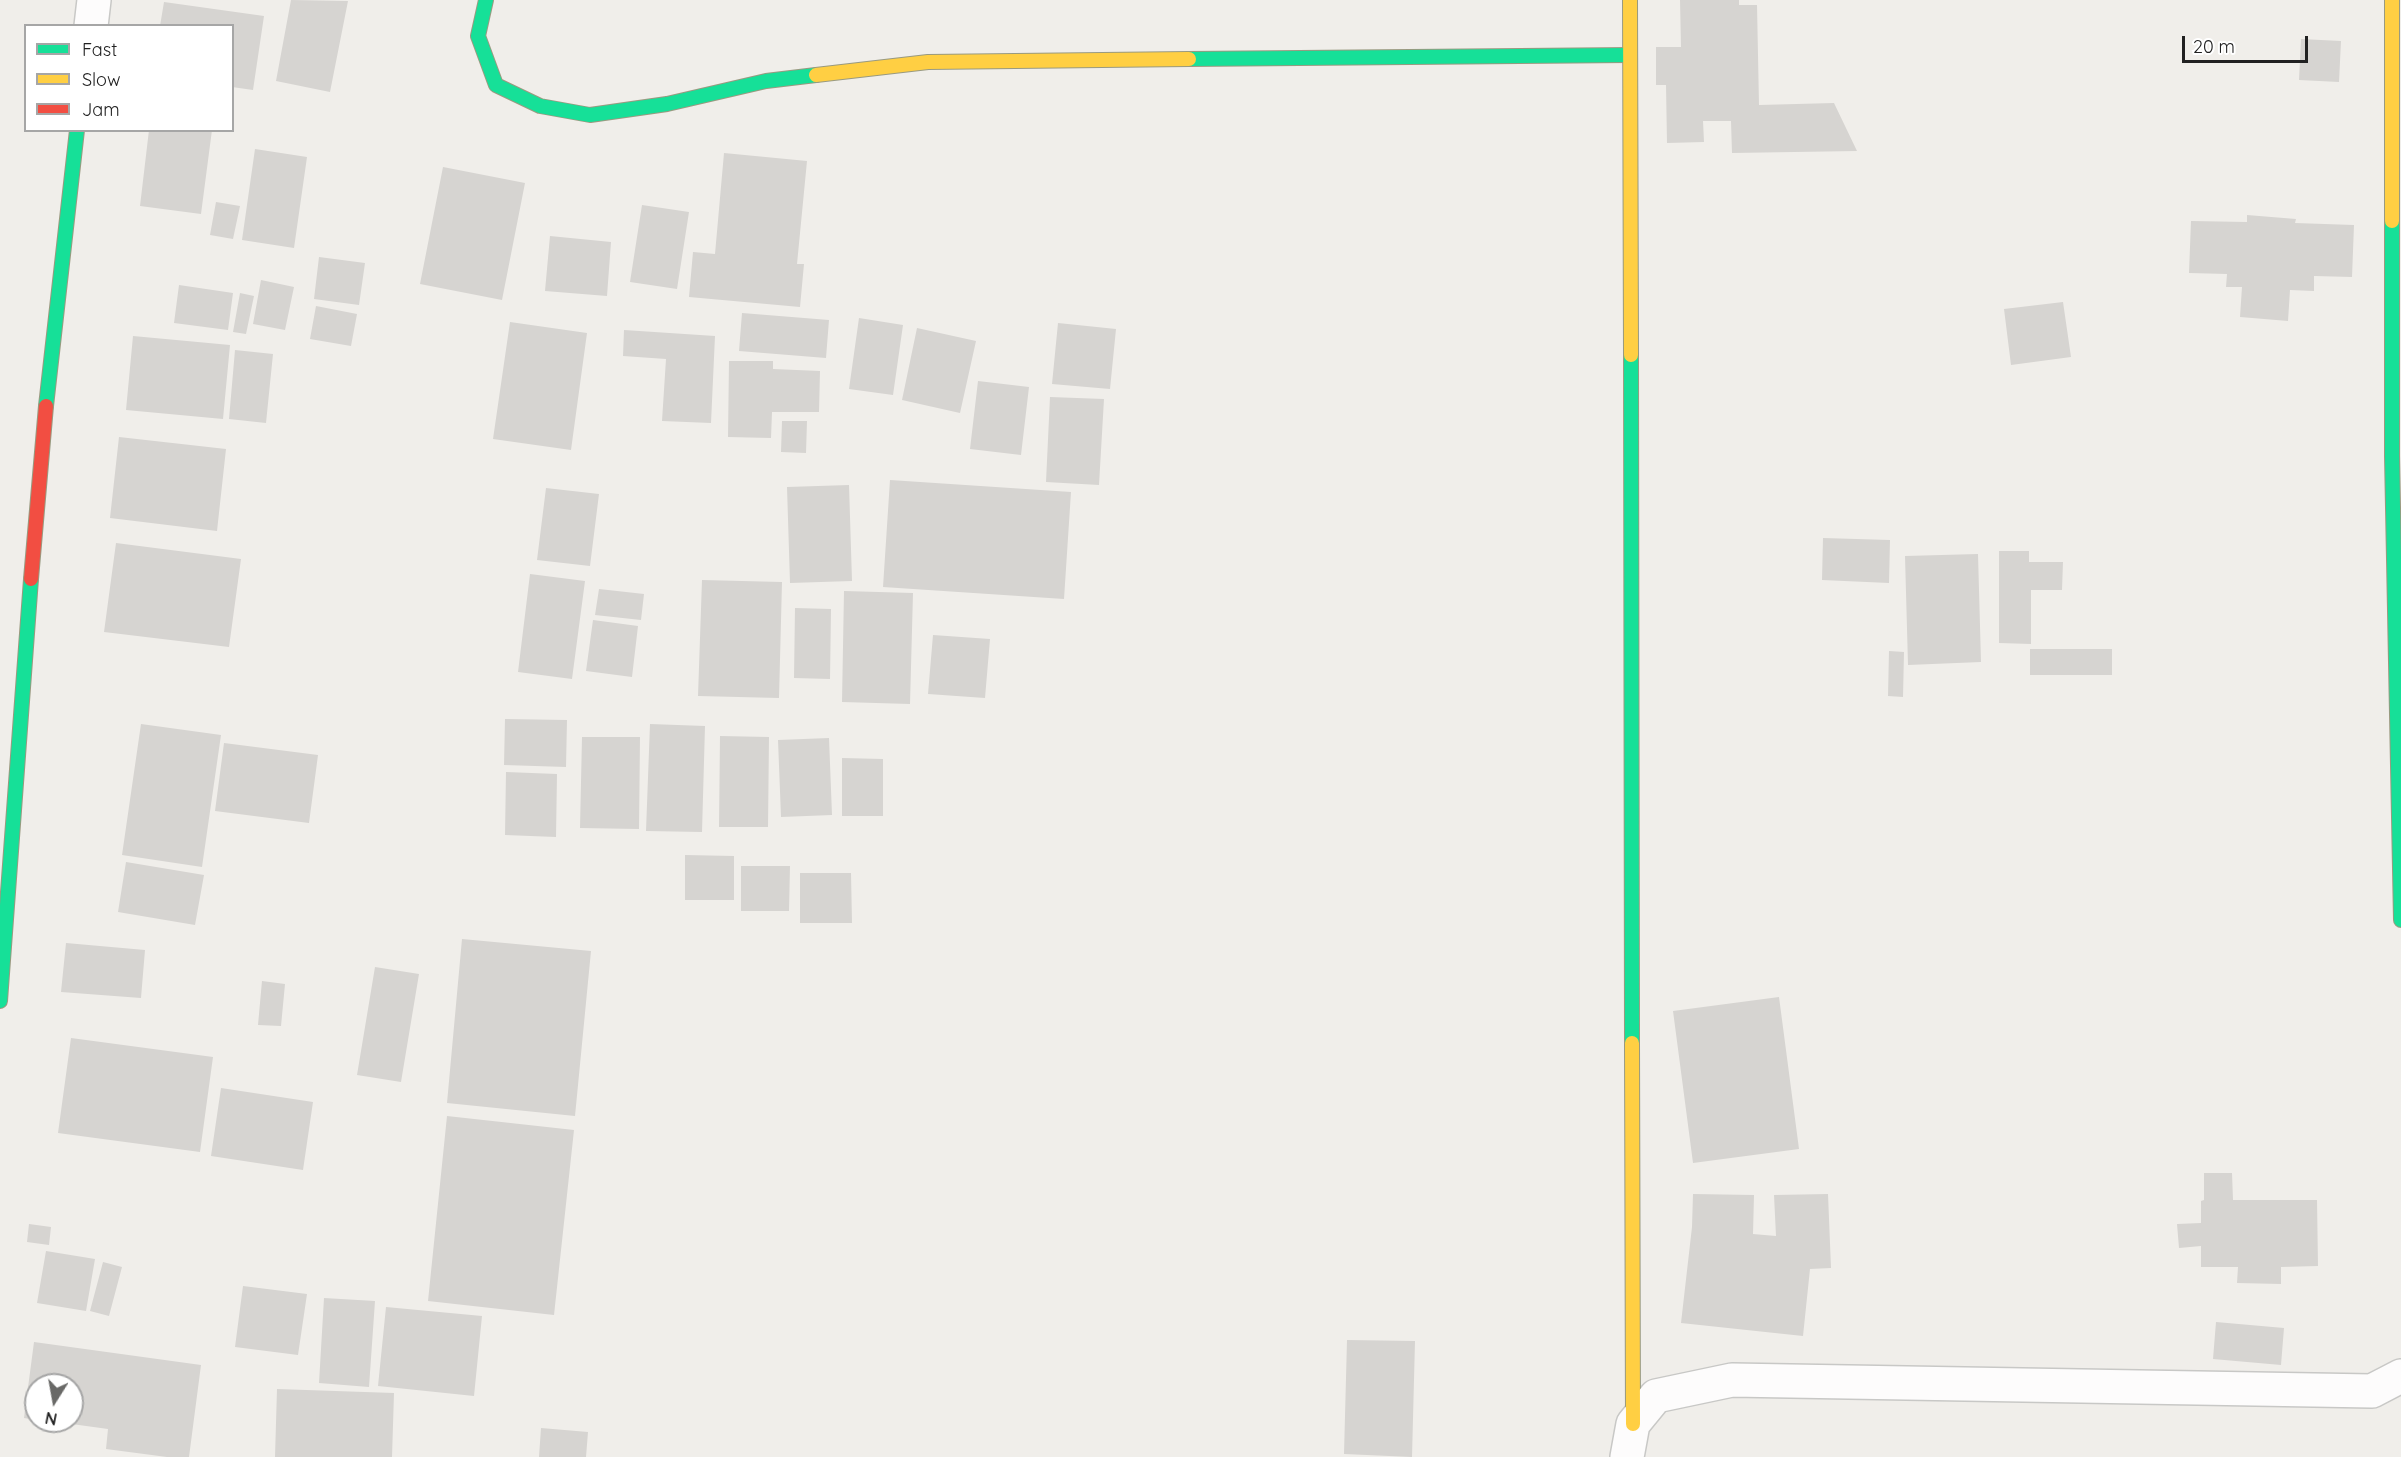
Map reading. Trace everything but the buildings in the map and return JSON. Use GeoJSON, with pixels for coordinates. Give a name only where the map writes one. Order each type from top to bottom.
{"type":"FeatureCollection","features":[{"type":"Feature","properties":{"kind":"street"},"geometry":{"type":"LineString","coordinates":[[90,24],[94,0]]}},
{"type":"Feature","properties":{"kind":"street"},"geometry":{"type":"LineString","coordinates":[[486,0],[478,36],[496,85],[540,106],[590,115],[667,104],[766,81],[928,62],[1630,55]]}},
{"type":"Feature","properties":{"kind":"street"},"geometry":{"type":"LineString","coordinates":[[1628,1457],[1633,1424],[1630,0]]}},
{"type":"Feature","properties":{"kind":"street"},"geometry":{"type":"LineString","coordinates":[[2392,0],[2392,456],[2401,920]]}},
{"type":"Feature","properties":{"kind":"street"},"geometry":{"type":"LineString","coordinates":[[0,1002],[7,815],[39,474],[77,132]]}},
{"type":"Feature","properties":{"kind":"street"},"geometry":{"type":"LineString","coordinates":[[1633,1424],[1656,1396],[1732,1380],[2372,1391],[2401,1376]]}},
{"type":"Feature","properties":{"kind":"traffic: fast"},"geometry":{"type":"LineString","coordinates":[[486,0],[478,36],[496,85],[540,106],[590,115],[667,104],[766,81],[816,75]]}},
{"type":"Feature","properties":{"kind":"traffic: fast"},"geometry":{"type":"LineString","coordinates":[[1189,59],[1630,55]]}},
{"type":"Feature","properties":{"kind":"traffic: fast"},"geometry":{"type":"LineString","coordinates":[[46,406],[77,132]]}},
{"type":"Feature","properties":{"kind":"traffic: fast"},"geometry":{"type":"LineString","coordinates":[[2392,221],[2392,456],[2401,920]]}},
{"type":"Feature","properties":{"kind":"traffic: fast"},"geometry":{"type":"LineString","coordinates":[[1631,355],[1632,1043]]}},
{"type":"Feature","properties":{"kind":"traffic: fast"},"geometry":{"type":"LineString","coordinates":[[0,1001],[31,579]]}},
{"type":"Feature","properties":{"kind":"traffic: slow"},"geometry":{"type":"LineString","coordinates":[[1630,0],[1631,355]]}},
{"type":"Feature","properties":{"kind":"traffic: slow"},"geometry":{"type":"LineString","coordinates":[[2392,0],[2392,221]]}},
{"type":"Feature","properties":{"kind":"traffic: slow"},"geometry":{"type":"LineString","coordinates":[[816,75],[928,62],[1189,59]]}},
{"type":"Feature","properties":{"kind":"traffic: slow"},"geometry":{"type":"LineString","coordinates":[[1632,1043],[1633,1424]]}},
{"type":"Feature","properties":{"kind":"traffic: jam"},"geometry":{"type":"LineString","coordinates":[[31,579],[46,406]]}}]}
